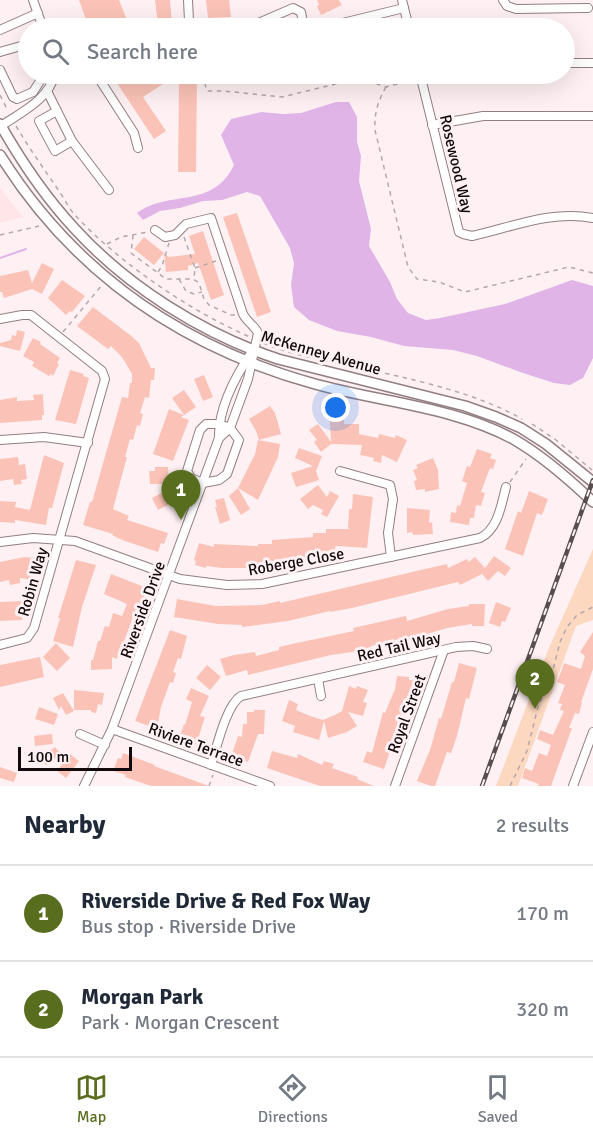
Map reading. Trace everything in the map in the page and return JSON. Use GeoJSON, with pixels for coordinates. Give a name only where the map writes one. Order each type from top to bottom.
{"type":"FeatureCollection","features":[{"type":"Feature","properties":{"kind":"main road","name":"McKenney Avenue"},"geometry":{"type":"LineString","coordinates":[[1,125],[30,173],[75,230],[101,254],[156,297],[199,323],[253,350],[289,362],[465,406],[496,417],[521,428],[546,444],[593,482]]}},
{"type":"Feature","properties":{"kind":"main road","name":"McKenney Avenue"},"geometry":{"type":"LineString","coordinates":[[0,155],[30,199],[59,234],[86,261],[112,284],[170,324],[248,363],[316,384],[458,417],[493,430],[539,455],[574,483],[593,502]]}},
{"type":"Feature","properties":{"kind":"street"},"geometry":{"type":"LineString","coordinates":[[33,0],[40,18]]}},
{"type":"Feature","properties":{"kind":"street"},"geometry":{"type":"LineString","coordinates":[[188,0],[189,18]]}},
{"type":"Feature","properties":{"kind":"street"},"geometry":{"type":"LineString","coordinates":[[505,3],[516,9],[588,9]]}},
{"type":"Feature","properties":{"kind":"street"},"geometry":{"type":"LineString","coordinates":[[356,18],[403,4]]}},
{"type":"Feature","properties":{"kind":"street"},"geometry":{"type":"LineString","coordinates":[[270,18],[293,8],[301,12],[302,18]]}},
{"type":"Feature","properties":{"kind":"street"},"geometry":{"type":"LineString","coordinates":[[27,18],[38,13]]}},
{"type":"Feature","properties":{"kind":"street"},"geometry":{"type":"LineString","coordinates":[[0,30],[18,22]]}},
{"type":"Feature","properties":{"kind":"street"},"geometry":{"type":"LineString","coordinates":[[0,52],[18,47]]}},
{"type":"Feature","properties":{"kind":"street"},"geometry":{"type":"LineString","coordinates":[[575,63],[593,63]]}},
{"type":"Feature","properties":{"kind":"street"},"geometry":{"type":"LineString","coordinates":[[0,70],[13,97],[17,99],[33,92],[38,84]]}},
{"type":"Feature","properties":{"kind":"street"},"geometry":{"type":"LineString","coordinates":[[1,125],[42,97],[51,84]]}},
{"type":"Feature","properties":{"kind":"street"},"geometry":{"type":"LineString","coordinates":[[102,84],[134,133],[138,148]]}},
{"type":"Feature","properties":{"kind":"street","name":"Rosewood Way"},"geometry":{"type":"LineString","coordinates":[[422,84],[457,227],[463,234],[478,234],[552,216],[576,215],[593,218]]}},
{"type":"Feature","properties":{"kind":"street"},"geometry":{"type":"LineString","coordinates":[[47,91],[72,141],[109,190]]}},
{"type":"Feature","properties":{"kind":"street"},"geometry":{"type":"LineString","coordinates":[[57,111],[39,121],[55,151],[72,141]]}},
{"type":"Feature","properties":{"kind":"street"},"geometry":{"type":"LineString","coordinates":[[432,125],[483,116],[593,116]]}},
{"type":"Feature","properties":{"kind":"street"},"geometry":{"type":"LineString","coordinates":[[155,230],[165,237],[171,236],[186,224],[211,218],[242,312],[258,333],[253,350]]}},
{"type":"Feature","properties":{"kind":"street"},"geometry":{"type":"LineString","coordinates":[[0,319],[31,315],[105,375],[88,443],[59,539]]}},
{"type":"Feature","properties":{"kind":"street","name":"Riverside Drive"},"geometry":{"type":"LineString","coordinates":[[219,438],[230,428],[248,379],[248,363],[253,350]]}},
{"type":"Feature","properties":{"kind":"street","name":"Riverside Drive"},"geometry":{"type":"LineString","coordinates":[[84,786],[112,729],[170,576],[219,438],[219,423],[238,373],[248,363]]}},
{"type":"Feature","properties":{"kind":"street"},"geometry":{"type":"LineString","coordinates":[[219,423],[230,428],[237,435],[239,444],[227,474],[219,480],[203,483],[188,475],[188,465],[203,426],[219,423]]}},
{"type":"Feature","properties":{"kind":"street"},"geometry":{"type":"LineString","coordinates":[[0,440],[44,437],[88,443]]}},
{"type":"Feature","properties":{"kind":"street"},"geometry":{"type":"LineString","coordinates":[[340,471],[390,485],[393,499],[388,540],[391,557]]}},
{"type":"Feature","properties":{"kind":"street","name":"Roberge Close"},"geometry":{"type":"LineString","coordinates":[[0,543],[33,538],[59,539],[91,546],[170,576],[213,584],[252,585],[284,581],[480,538],[485,536],[494,525],[506,488]]}},
{"type":"Feature","properties":{"kind":"street","name":"Robin Way"},"geometry":{"type":"LineString","coordinates":[[0,645],[22,640],[31,634],[59,539]]}},
{"type":"Feature","properties":{"kind":"street","name":"Red Tail Way"},"geometry":{"type":"LineString","coordinates":[[212,768],[235,700],[242,696],[444,650],[468,646],[487,649]]}},
{"type":"Feature","properties":{"kind":"street","name":"Royal Street"},"geometry":{"type":"LineString","coordinates":[[395,786],[444,650]]}},
{"type":"Feature","properties":{"kind":"street"},"geometry":{"type":"LineString","coordinates":[[318,679],[321,696]]}},
{"type":"Feature","properties":{"kind":"street","name":"Riviere Terrace"},"geometry":{"type":"LineString","coordinates":[[112,729],[212,768],[270,786]]}},
{"type":"Feature","properties":{"kind":"street"},"geometry":{"type":"LineString","coordinates":[[573,786],[593,732]]}},
{"type":"Feature","properties":{"kind":"street"},"geometry":{"type":"LineString","coordinates":[[80,734],[105,745]]}},
{"type":"Feature","properties":{"kind":"path"},"geometry":{"type":"LineString","coordinates":[[205,84],[207,91],[273,97],[282,97],[336,84]]}},
{"type":"Feature","properties":{"kind":"path"},"geometry":{"type":"LineString","coordinates":[[377,84],[386,87],[397,84]]}},
{"type":"Feature","properties":{"kind":"path"},"geometry":{"type":"LineString","coordinates":[[386,87],[378,100],[374,116],[375,130],[408,267],[417,279],[439,282],[465,292],[569,267],[593,273]]}},
{"type":"Feature","properties":{"kind":"path"},"geometry":{"type":"LineString","coordinates":[[0,95],[6,107]]}},
{"type":"Feature","properties":{"kind":"path"},"geometry":{"type":"LineString","coordinates":[[16,127],[73,213],[107,244],[144,275],[183,302],[248,336]]}},
{"type":"Feature","properties":{"kind":"path"},"geometry":{"type":"LineString","coordinates":[[0,236],[39,226]]}},
{"type":"Feature","properties":{"kind":"path"},"geometry":{"type":"LineString","coordinates":[[182,229],[195,268],[194,279]]}},
{"type":"Feature","properties":{"kind":"path"},"geometry":{"type":"LineString","coordinates":[[107,244],[121,237],[155,230]]}},
{"type":"Feature","properties":{"kind":"path"},"geometry":{"type":"LineString","coordinates":[[133,235],[131,253],[166,279],[194,279],[199,283],[204,299],[209,305],[231,315],[242,312]]}},
{"type":"Feature","properties":{"kind":"path"},"geometry":{"type":"LineString","coordinates":[[158,273],[171,236]]}},
{"type":"Feature","properties":{"kind":"path"},"geometry":{"type":"LineString","coordinates":[[195,268],[224,258]]}},
{"type":"Feature","properties":{"kind":"path"},"geometry":{"type":"LineString","coordinates":[[179,278],[189,293],[203,292]]}},
{"type":"Feature","properties":{"kind":"path"},"geometry":{"type":"LineString","coordinates":[[59,338],[102,284]]}},
{"type":"Feature","properties":{"kind":"path"},"geometry":{"type":"LineString","coordinates":[[506,488],[526,458]]}},
{"type":"Feature","properties":{"kind":"path"},"geometry":{"type":"LineString","coordinates":[[510,786],[527,751],[538,707],[552,674],[560,642],[567,627],[577,615],[593,607]]}},
{"type":"Feature","properties":{"kind":"path"},"geometry":{"type":"LineString","coordinates":[[209,786],[212,768]]}},
{"type":"Feature","properties":{"kind":"shaded area"},"geometry":{"type":"Polygon","coordinates":[[[336,102],[349,102],[357,117],[357,142],[361,156],[359,181],[371,229],[369,246],[397,299],[408,313],[426,320],[440,318],[505,304],[572,280],[593,286],[593,358],[583,378],[570,385],[554,383],[477,356],[453,350],[404,346],[337,331],[309,320],[294,307],[291,285],[294,263],[290,248],[260,196],[247,192],[222,200],[203,201],[160,211],[143,220],[137,213],[163,202],[202,194],[225,179],[234,165],[221,135],[231,119],[261,112],[301,113],[336,102]]]}},
{"type":"Feature","properties":{"kind":"shaded area"},"geometry":{"type":"Polygon","coordinates":[[[1,189],[23,217],[0,223],[1,189]]]}},
{"type":"Feature","properties":{"kind":"shaded area"},"geometry":{"type":"Polygon","coordinates":[[[593,549],[593,620],[576,626],[518,786],[496,786],[548,650],[593,549]]]}},
{"type":"Feature","properties":{"kind":"building"},"geometry":{"type":"Polygon","coordinates":[[[79,0],[119,0],[126,18],[85,18],[79,0]]]}},
{"type":"Feature","properties":{"kind":"building"},"geometry":{"type":"Polygon","coordinates":[[[155,0],[170,0],[172,18],[157,18],[155,0]]]}},
{"type":"Feature","properties":{"kind":"building"},"geometry":{"type":"Polygon","coordinates":[[[206,0],[229,0],[231,17],[208,18],[206,0]]]}},
{"type":"Feature","properties":{"kind":"building"},"geometry":{"type":"Polygon","coordinates":[[[317,0],[339,0],[342,5],[321,15],[317,0]]]}},
{"type":"Feature","properties":{"kind":"building"},"geometry":{"type":"Polygon","coordinates":[[[118,84],[163,84],[143,97],[166,131],[154,139],[118,84]]]}},
{"type":"Feature","properties":{"kind":"building"},"geometry":{"type":"Polygon","coordinates":[[[179,84],[197,84],[196,172],[178,172],[179,84]]]}},
{"type":"Feature","properties":{"kind":"building"},"geometry":{"type":"Polygon","coordinates":[[[237,213],[271,312],[257,317],[223,217],[237,213]]]}},
{"type":"Feature","properties":{"kind":"building"},"geometry":{"type":"Polygon","coordinates":[[[203,231],[224,295],[211,300],[198,263],[188,266],[188,270],[166,272],[164,253],[169,257],[195,254],[189,236],[203,231]]]}},
{"type":"Feature","properties":{"kind":"building"},"geometry":{"type":"Polygon","coordinates":[[[144,237],[164,253],[154,265],[134,249],[144,237]]]}},
{"type":"Feature","properties":{"kind":"building"},"geometry":{"type":"Polygon","coordinates":[[[42,263],[54,269],[42,294],[32,289],[4,298],[0,292],[0,276],[28,270],[32,283],[42,263]]]}},
{"type":"Feature","properties":{"kind":"building"},"geometry":{"type":"Polygon","coordinates":[[[62,280],[85,296],[72,312],[66,315],[48,298],[62,280]]]}},
{"type":"Feature","properties":{"kind":"building"},"geometry":{"type":"Polygon","coordinates":[[[93,307],[139,343],[151,368],[155,368],[149,398],[145,397],[140,413],[143,414],[140,426],[137,425],[133,440],[130,439],[113,509],[129,516],[127,520],[168,533],[158,552],[83,525],[90,502],[92,502],[122,397],[128,398],[130,383],[132,383],[132,374],[122,357],[111,346],[108,349],[77,326],[93,307]]]}},
{"type":"Feature","properties":{"kind":"building"},"geometry":{"type":"Polygon","coordinates":[[[17,330],[25,332],[20,351],[0,346],[0,343],[11,340],[12,335],[16,336],[17,330]]]}},
{"type":"Feature","properties":{"kind":"building"},"geometry":{"type":"Polygon","coordinates":[[[33,338],[60,358],[53,376],[32,366],[34,362],[23,356],[33,338]]]}},
{"type":"Feature","properties":{"kind":"building"},"geometry":{"type":"Polygon","coordinates":[[[70,370],[89,378],[76,424],[55,420],[70,370]]]}},
{"type":"Feature","properties":{"kind":"building"},"geometry":{"type":"Polygon","coordinates":[[[204,375],[213,397],[203,401],[194,379],[204,375]]]}},
{"type":"Feature","properties":{"kind":"building"},"geometry":{"type":"Polygon","coordinates":[[[184,390],[196,407],[184,415],[172,398],[184,390]]]}},
{"type":"Feature","properties":{"kind":"building"},"geometry":{"type":"Polygon","coordinates":[[[43,394],[44,415],[42,415],[42,420],[0,423],[0,400],[17,397],[17,401],[34,400],[33,395],[43,394]]]}},
{"type":"Feature","properties":{"kind":"building"},"geometry":{"type":"Polygon","coordinates":[[[270,406],[275,413],[281,434],[259,440],[249,419],[270,406]]]}},
{"type":"Feature","properties":{"kind":"building"},"geometry":{"type":"Polygon","coordinates":[[[169,409],[184,415],[181,417],[189,420],[173,461],[153,454],[169,409]]]}},
{"type":"Feature","properties":{"kind":"building"},"geometry":{"type":"Polygon","coordinates":[[[344,420],[344,424],[359,424],[359,434],[378,438],[379,434],[395,438],[396,435],[407,440],[397,462],[382,455],[381,463],[373,461],[374,458],[360,455],[362,445],[331,444],[321,452],[314,442],[317,440],[309,430],[318,424],[331,442],[330,421],[344,420]]]}},
{"type":"Feature","properties":{"kind":"building"},"geometry":{"type":"Polygon","coordinates":[[[258,440],[280,444],[278,457],[258,500],[238,488],[255,454],[258,440]]]}},
{"type":"Feature","properties":{"kind":"building"},"geometry":{"type":"Polygon","coordinates":[[[299,448],[322,456],[316,471],[319,480],[296,487],[291,473],[313,466],[295,458],[299,448]]]}},
{"type":"Feature","properties":{"kind":"building"},"geometry":{"type":"Polygon","coordinates":[[[477,449],[492,454],[490,458],[496,460],[493,469],[490,468],[481,492],[485,493],[481,506],[476,505],[474,518],[470,518],[469,525],[450,522],[451,512],[456,513],[457,505],[460,506],[467,483],[462,481],[467,466],[470,467],[477,449]]]}},
{"type":"Feature","properties":{"kind":"building"},"geometry":{"type":"Polygon","coordinates":[[[44,455],[64,463],[52,508],[49,508],[46,525],[15,520],[15,523],[0,522],[0,501],[16,502],[15,507],[30,510],[44,455]]]}},
{"type":"Feature","properties":{"kind":"building"},"geometry":{"type":"Polygon","coordinates":[[[18,457],[19,465],[25,464],[27,479],[21,480],[22,484],[14,485],[13,479],[0,481],[0,459],[18,457]]]}},
{"type":"Feature","properties":{"kind":"building"},"geometry":{"type":"Polygon","coordinates":[[[433,458],[438,470],[439,489],[425,492],[425,489],[416,490],[414,481],[417,480],[413,470],[418,468],[416,465],[433,458]]]}},
{"type":"Feature","properties":{"kind":"building"},"geometry":{"type":"Polygon","coordinates":[[[155,467],[168,467],[169,484],[150,484],[149,471],[155,471],[155,467]]]}},
{"type":"Feature","properties":{"kind":"building"},"geometry":{"type":"Polygon","coordinates":[[[318,485],[327,497],[330,491],[339,496],[327,517],[321,514],[323,510],[313,505],[308,509],[300,499],[318,485]]]}},
{"type":"Feature","properties":{"kind":"building"},"geometry":{"type":"Polygon","coordinates":[[[175,486],[181,498],[158,510],[152,498],[175,486]]]}},
{"type":"Feature","properties":{"kind":"building"},"geometry":{"type":"Polygon","coordinates":[[[238,488],[250,509],[241,515],[229,496],[238,488]]]}},
{"type":"Feature","properties":{"kind":"building"},"geometry":{"type":"Polygon","coordinates":[[[529,491],[548,499],[542,515],[537,513],[523,556],[505,549],[518,511],[521,513],[529,491]]]}},
{"type":"Feature","properties":{"kind":"building"},"geometry":{"type":"Polygon","coordinates":[[[353,494],[373,497],[367,548],[337,546],[335,553],[308,555],[308,559],[297,559],[297,562],[270,563],[270,566],[255,568],[206,566],[206,568],[195,565],[194,560],[199,543],[214,547],[214,544],[258,546],[258,544],[272,544],[272,540],[313,537],[313,533],[326,533],[326,529],[350,529],[348,528],[349,509],[352,509],[353,494]]]}},
{"type":"Feature","properties":{"kind":"building"},"geometry":{"type":"Polygon","coordinates":[[[224,498],[230,520],[220,524],[215,500],[224,498]]]}},
{"type":"Feature","properties":{"kind":"building"},"geometry":{"type":"Polygon","coordinates":[[[407,508],[430,510],[429,523],[432,522],[433,534],[407,533],[407,508]]]}},
{"type":"Feature","properties":{"kind":"building"},"geometry":{"type":"Polygon","coordinates":[[[494,556],[511,568],[505,576],[498,571],[488,581],[482,574],[460,585],[458,582],[288,621],[242,627],[242,625],[218,624],[174,617],[177,599],[216,606],[262,605],[280,601],[280,603],[447,564],[448,568],[467,559],[469,562],[475,557],[485,568],[494,556]]]}},
{"type":"Feature","properties":{"kind":"building"},"geometry":{"type":"Polygon","coordinates":[[[24,557],[35,558],[34,564],[37,564],[34,580],[20,578],[20,583],[10,585],[9,580],[0,582],[0,562],[24,557]]]}},
{"type":"Feature","properties":{"kind":"building"},"geometry":{"type":"Polygon","coordinates":[[[76,560],[96,565],[82,607],[73,647],[53,641],[76,560]]]}},
{"type":"Feature","properties":{"kind":"building"},"geometry":{"type":"Polygon","coordinates":[[[111,574],[147,588],[139,610],[136,609],[123,644],[121,644],[117,659],[112,657],[112,669],[91,670],[91,660],[93,660],[105,626],[109,627],[113,613],[122,616],[127,604],[104,594],[111,574]]]}},
{"type":"Feature","properties":{"kind":"building"},"geometry":{"type":"Polygon","coordinates":[[[23,601],[22,620],[0,621],[0,602],[23,601]]]}},
{"type":"Feature","properties":{"kind":"building"},"geometry":{"type":"Polygon","coordinates":[[[496,602],[511,608],[505,622],[502,621],[500,627],[489,623],[496,602]]]}},
{"type":"Feature","properties":{"kind":"building"},"geometry":{"type":"Polygon","coordinates":[[[469,604],[485,604],[484,626],[472,626],[472,624],[447,628],[414,638],[413,636],[399,639],[248,675],[247,670],[226,676],[220,659],[255,652],[256,656],[279,650],[279,647],[354,631],[353,628],[406,616],[407,621],[448,609],[469,606],[469,604]]]}},
{"type":"Feature","properties":{"kind":"building"},"geometry":{"type":"Polygon","coordinates":[[[170,630],[187,636],[181,659],[178,658],[173,672],[176,673],[173,683],[170,682],[161,707],[157,729],[135,721],[170,630]]]}},
{"type":"Feature","properties":{"kind":"building"},"geometry":{"type":"Polygon","coordinates":[[[593,632],[593,669],[579,714],[575,713],[569,728],[572,728],[551,786],[538,786],[539,784],[522,778],[525,768],[532,771],[539,753],[547,756],[551,745],[537,739],[540,730],[553,735],[564,711],[560,710],[562,704],[558,703],[565,685],[557,682],[564,663],[581,669],[585,656],[580,652],[593,632]]]}},
{"type":"Feature","properties":{"kind":"building"},"geometry":{"type":"Polygon","coordinates":[[[56,643],[70,658],[57,671],[43,657],[56,643]]]}},
{"type":"Feature","properties":{"kind":"building"},"geometry":{"type":"Polygon","coordinates":[[[40,657],[44,677],[0,687],[0,665],[40,657]]]}},
{"type":"Feature","properties":{"kind":"building"},"geometry":{"type":"Polygon","coordinates":[[[459,663],[477,668],[451,753],[447,752],[435,786],[431,786],[417,781],[430,750],[459,663]]]}},
{"type":"Feature","properties":{"kind":"building"},"geometry":{"type":"Polygon","coordinates":[[[207,665],[221,677],[210,690],[196,678],[207,665]]]}},
{"type":"Feature","properties":{"kind":"building"},"geometry":{"type":"Polygon","coordinates":[[[397,676],[415,680],[414,688],[412,688],[384,769],[363,762],[367,751],[372,753],[383,712],[385,713],[395,689],[397,676]]]}},
{"type":"Feature","properties":{"kind":"building"},"geometry":{"type":"Polygon","coordinates":[[[349,686],[368,690],[363,702],[367,703],[363,716],[348,712],[357,726],[347,732],[328,738],[324,721],[319,740],[293,732],[295,726],[282,721],[289,700],[298,704],[296,710],[310,716],[323,720],[335,715],[342,711],[349,686]]]}},
{"type":"Feature","properties":{"kind":"building"},"geometry":{"type":"Polygon","coordinates":[[[191,688],[209,696],[200,716],[205,717],[196,745],[179,739],[192,702],[186,699],[191,688]]]}},
{"type":"Feature","properties":{"kind":"building"},"geometry":{"type":"Polygon","coordinates":[[[74,690],[104,693],[102,705],[98,704],[96,713],[91,710],[74,710],[74,690]]]}},
{"type":"Feature","properties":{"kind":"building"},"geometry":{"type":"Polygon","coordinates":[[[63,693],[74,711],[66,715],[61,706],[59,710],[53,698],[63,693]]]}},
{"type":"Feature","properties":{"kind":"building"},"geometry":{"type":"Polygon","coordinates":[[[39,707],[58,714],[54,725],[35,719],[39,707]]]}},
{"type":"Feature","properties":{"kind":"building"},"geometry":{"type":"Polygon","coordinates":[[[254,710],[265,710],[264,734],[258,734],[248,762],[231,757],[238,736],[242,737],[243,724],[247,724],[247,712],[254,712],[254,710]]]}},
{"type":"Feature","properties":{"kind":"building"},"geometry":{"type":"Polygon","coordinates":[[[52,734],[53,744],[35,746],[34,736],[52,734]]]}},
{"type":"Feature","properties":{"kind":"building"},"geometry":{"type":"Polygon","coordinates":[[[55,747],[61,754],[46,765],[41,758],[55,747]]]}},
{"type":"Feature","properties":{"kind":"building"},"geometry":{"type":"Polygon","coordinates":[[[272,751],[297,758],[298,754],[322,765],[324,761],[334,764],[332,768],[358,777],[357,779],[374,786],[320,786],[267,768],[272,751]]]}},
{"type":"Feature","properties":{"kind":"building"},"geometry":{"type":"Polygon","coordinates":[[[123,753],[209,786],[151,786],[125,777],[126,775],[113,771],[118,758],[121,759],[123,753]]]}},
{"type":"Feature","properties":{"kind":"building"},"geometry":{"type":"Polygon","coordinates":[[[70,754],[79,761],[66,778],[57,771],[70,754]]]}},
{"type":"Feature","properties":{"kind":"building"},"geometry":{"type":"Polygon","coordinates":[[[0,767],[17,773],[14,782],[0,778],[0,767]]]}},
{"type":"Feature","properties":{"kind":"waterway"},"geometry":{"type":"LineString","coordinates":[[0,258],[26,249]]}},
{"type":"Feature","properties":{"kind":"railway"},"geometry":{"type":"LineString","coordinates":[[482,786],[593,480]]}},
{"type":"Feature","properties":{"kind":"place","name":"Riverside Drive & Red Fox Way"},"geometry":{"type":"Point","coordinates":[181,520]}},
{"type":"Feature","properties":{"kind":"place","name":"Morgan Park"},"geometry":{"type":"Point","coordinates":[535,709]}}]}
